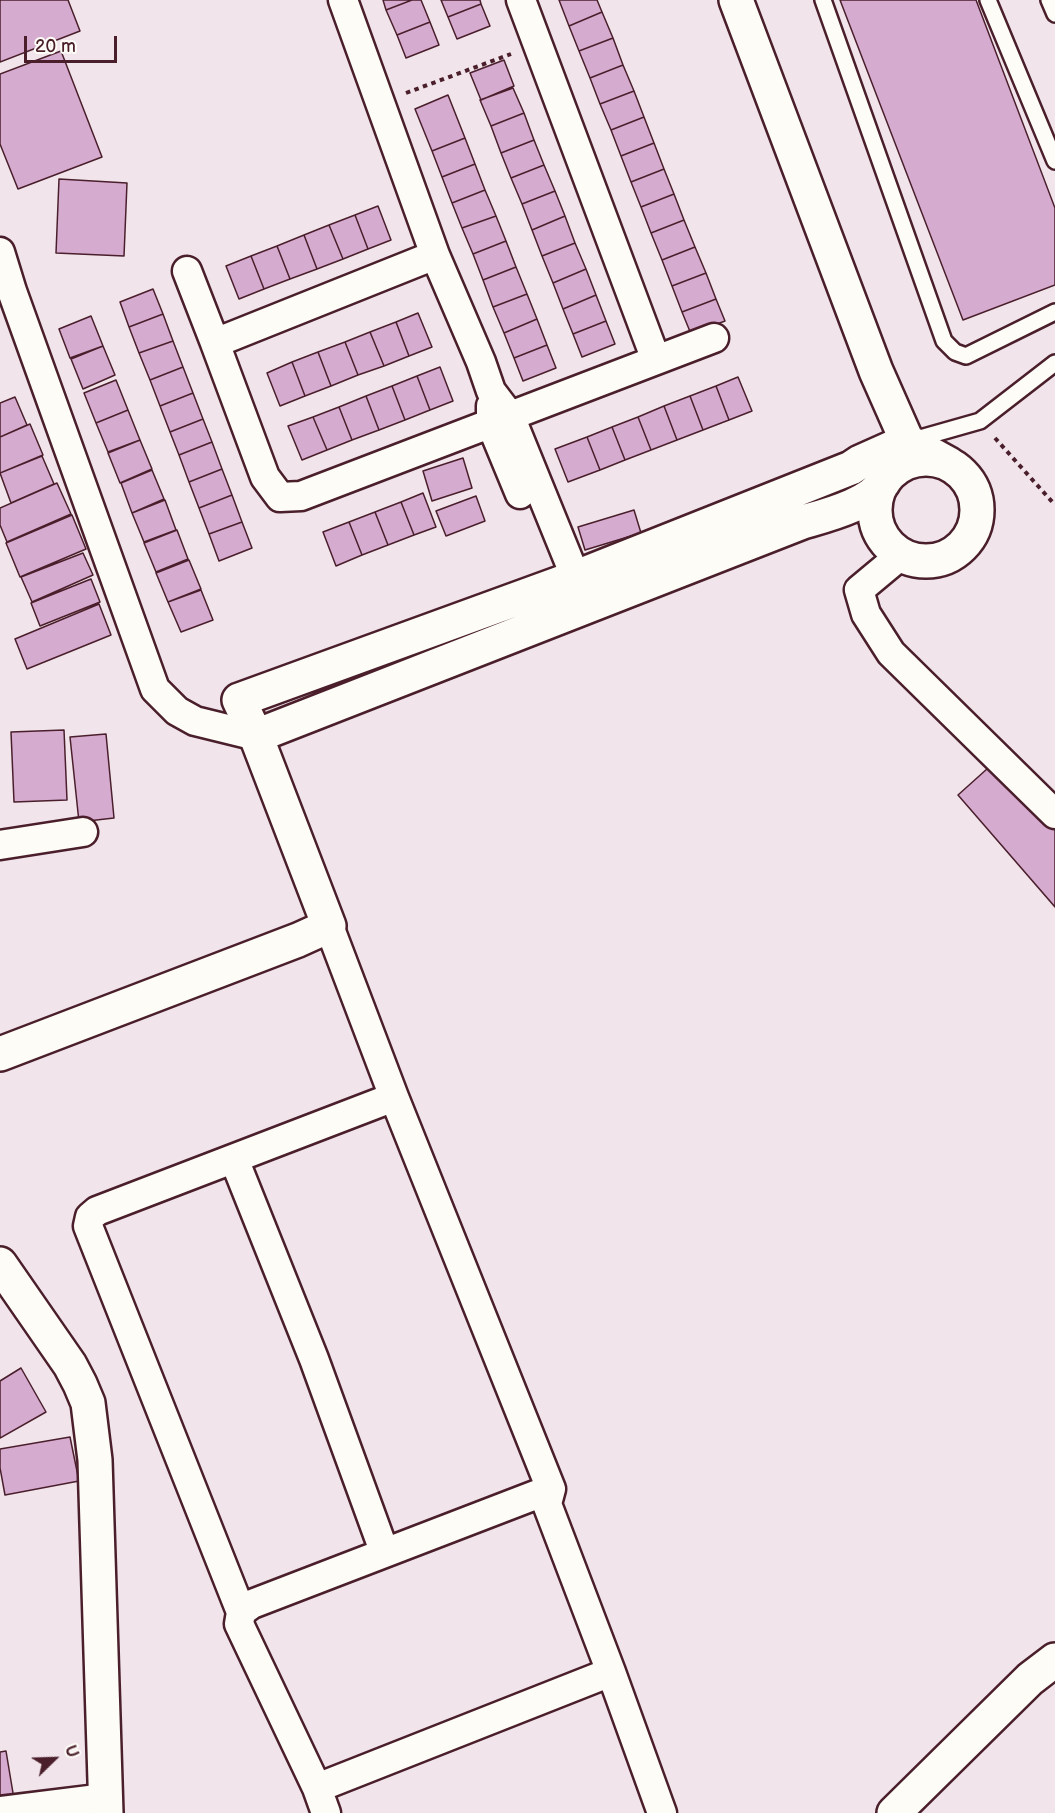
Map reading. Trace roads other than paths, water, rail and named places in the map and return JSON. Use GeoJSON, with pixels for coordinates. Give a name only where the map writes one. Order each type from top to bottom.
{"type":"FeatureCollection","features":[{"type":"Feature","properties":{"kind":"street"},"geometry":{"type":"LineString","coordinates":[[343,0],[435,255],[481,362],[500,420],[571,596]]}},
{"type":"Feature","properties":{"kind":"street"},"geometry":{"type":"LineString","coordinates":[[521,0],[656,360]]}},
{"type":"Feature","properties":{"kind":"street"},"geometry":{"type":"LineString","coordinates":[[0,252],[6,293],[156,689],[177,711],[195,721],[215,724],[256,736],[571,596],[899,445],[949,464],[962,473],[972,487],[977,518],[972,534],[962,547],[948,556],[933,561],[917,560],[902,555],[888,544],[879,529],[875,513],[877,496],[899,445],[876,371],[736,0]]}},
{"type":"Feature","properties":{"kind":"street"},"geometry":{"type":"LineString","coordinates":[[215,343],[435,255]]}},
{"type":"Feature","properties":{"kind":"street"},"geometry":{"type":"LineString","coordinates":[[187,271],[265,477],[280,497],[301,496],[714,338]]}},
{"type":"Feature","properties":{"kind":"street"},"geometry":{"type":"LineString","coordinates":[[215,724],[239,700],[851,506],[868,497],[894,470],[906,462],[935,459],[949,464]]}},
{"type":"Feature","properties":{"kind":"street"},"geometry":{"type":"LineString","coordinates":[[902,555],[859,590],[866,614],[891,653],[1055,814]]}},
{"type":"Feature","properties":{"kind":"street"},"geometry":{"type":"LineString","coordinates":[[239,700],[256,736],[394,1097],[551,1489],[547,1504],[662,1813]]}},
{"type":"Feature","properties":{"kind":"street"},"geometry":{"type":"LineString","coordinates":[[0,845],[83,832]]}},
{"type":"Feature","properties":{"kind":"street"},"geometry":{"type":"LineString","coordinates":[[0,1054],[298,940],[329,926]]}},
{"type":"Feature","properties":{"kind":"street"},"geometry":{"type":"LineString","coordinates":[[394,1097],[97,1211],[90,1217],[88,1226],[241,1612],[239,1624],[322,1800],[611,1672]]}},
{"type":"Feature","properties":{"kind":"street"},"geometry":{"type":"LineString","coordinates":[[234,1159],[314,1359],[384,1551]]}},
{"type":"Feature","properties":{"kind":"street"},"geometry":{"type":"LineString","coordinates":[[0,1264],[70,1365],[88,1403],[95,1460],[105,1806],[0,1811]]}},
{"type":"Feature","properties":{"kind":"street"},"geometry":{"type":"LineString","coordinates":[[241,1612],[252,1604],[384,1551],[551,1489]]}},
{"type":"Feature","properties":{"kind":"street"},"geometry":{"type":"LineString","coordinates":[[905,1802],[1043,1670]]}},
{"type":"Feature","properties":{"kind":"lane"},"geometry":{"type":"LineString","coordinates":[[823,0],[944,341],[955,352],[966,356],[1055,312]]}},
{"type":"Feature","properties":{"kind":"lane"},"geometry":{"type":"LineString","coordinates":[[988,0],[1055,161]]}},
{"type":"Feature","properties":{"kind":"lane"},"geometry":{"type":"LineString","coordinates":[[1049,0],[1055,14]]}},
{"type":"Feature","properties":{"kind":"lane"},"geometry":{"type":"LineString","coordinates":[[899,445],[980,421],[1055,363]]}}]}
